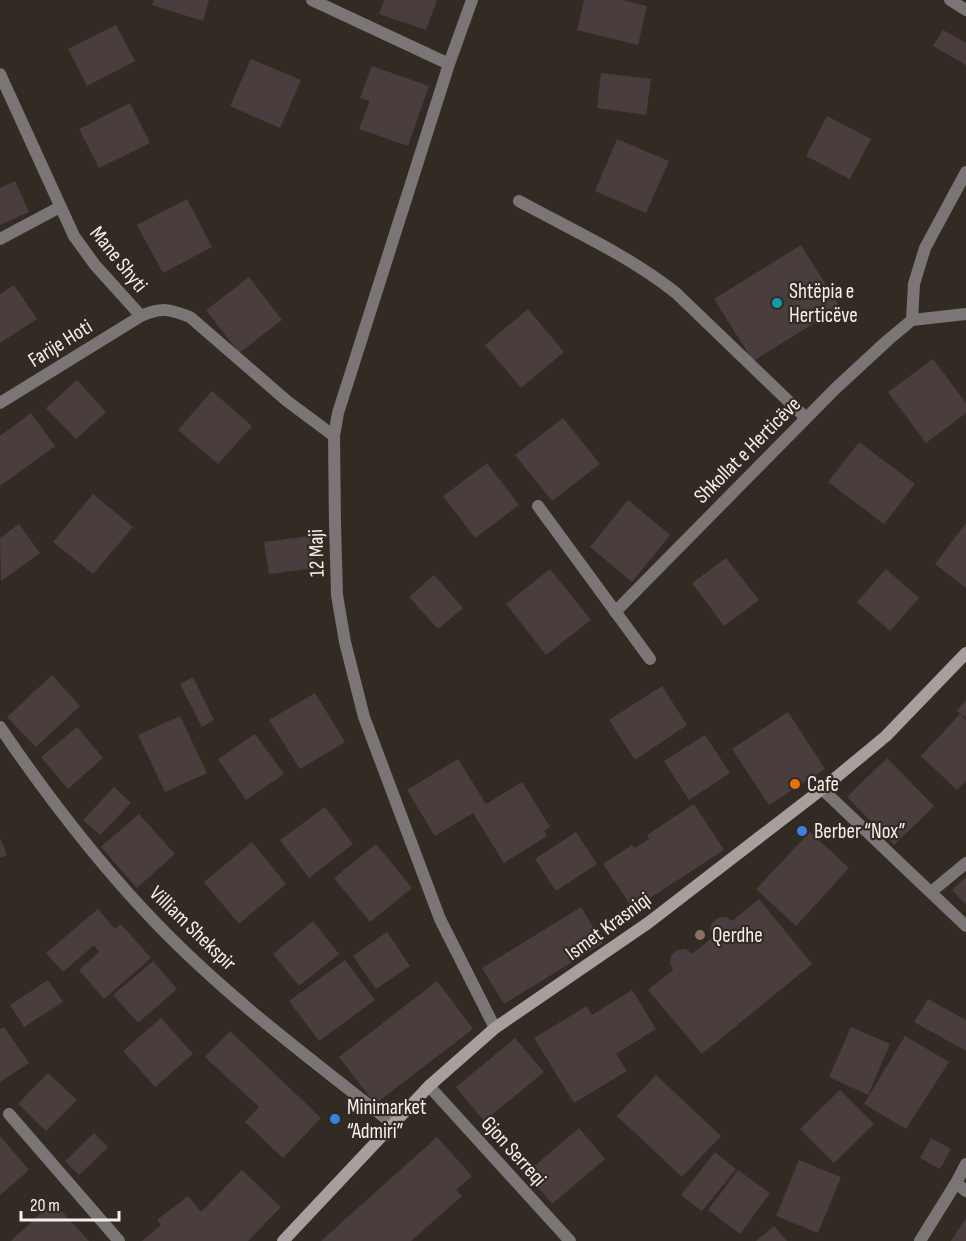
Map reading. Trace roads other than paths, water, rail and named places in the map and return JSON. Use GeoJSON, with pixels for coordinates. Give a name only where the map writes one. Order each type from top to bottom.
{"type":"FeatureCollection","features":[{"type":"Feature","properties":{"kind":"street"},"geometry":{"type":"LineString","coordinates":[[312,0],[449,64]]}},
{"type":"Feature","properties":{"kind":"street","name":"12 Maji"},"geometry":{"type":"LineString","coordinates":[[472,0],[449,64],[338,413],[334,436],[337,595],[345,642],[364,717],[440,919],[495,1028]]}},
{"type":"Feature","properties":{"kind":"street"},"geometry":{"type":"LineString","coordinates":[[950,0],[966,10]]}},
{"type":"Feature","properties":{"kind":"street","name":"Mane Shyti"},"geometry":{"type":"LineString","coordinates":[[0,74],[74,236],[95,265],[141,316],[159,309],[174,311],[190,317],[287,401],[334,436]]}},
{"type":"Feature","properties":{"kind":"street"},"geometry":{"type":"LineString","coordinates":[[966,172],[925,248],[914,284],[912,320],[966,314]]}},
{"type":"Feature","properties":{"kind":"street"},"geometry":{"type":"LineString","coordinates":[[519,201],[628,259],[654,276],[676,293],[806,418]]}},
{"type":"Feature","properties":{"kind":"street"},"geometry":{"type":"LineString","coordinates":[[0,239],[60,207]]}},
{"type":"Feature","properties":{"kind":"street","name":"Farije Hoti"},"geometry":{"type":"LineString","coordinates":[[0,403],[141,316]]}},
{"type":"Feature","properties":{"kind":"street","name":"Shkollat e Herticëve"},"geometry":{"type":"LineString","coordinates":[[615,612],[836,388],[912,320]]}},
{"type":"Feature","properties":{"kind":"street"},"geometry":{"type":"LineString","coordinates":[[537,506],[650,659]]}},
{"type":"Feature","properties":{"kind":"street","name":"Ismet Krasniqi"},"geometry":{"type":"LineString","coordinates":[[283,1241],[429,1086],[495,1028],[648,922],[822,789],[886,736],[966,652]]}},
{"type":"Feature","properties":{"kind":"street","name":"Villiam Shekspir"},"geometry":{"type":"LineString","coordinates":[[0,727],[59,809],[107,869],[157,924],[273,1029],[393,1124]]}},
{"type":"Feature","properties":{"kind":"street"},"geometry":{"type":"LineString","coordinates":[[822,789],[966,926]]}},
{"type":"Feature","properties":{"kind":"street"},"geometry":{"type":"LineString","coordinates":[[931,892],[966,863]]}},
{"type":"Feature","properties":{"kind":"street","name":"Gjon Serreqi"},"geometry":{"type":"LineString","coordinates":[[429,1086],[570,1241]]}},
{"type":"Feature","properties":{"kind":"street"},"geometry":{"type":"LineString","coordinates":[[9,1114],[119,1241]]}},
{"type":"Feature","properties":{"kind":"street"},"geometry":{"type":"LineString","coordinates":[[920,1241],[961,1187],[966,1164]]}},
{"type":"Feature","properties":{"kind":"place","name":"Shtëpia e Herticëve"},"geometry":{"type":"Point","coordinates":[777,303]}},
{"type":"Feature","properties":{"kind":"place","name":"Cafe"},"geometry":{"type":"Point","coordinates":[795,784]}},
{"type":"Feature","properties":{"kind":"place","name":"Berber “Nox”"},"geometry":{"type":"Point","coordinates":[802,831]}},
{"type":"Feature","properties":{"kind":"place","name":"Qerdhe"},"geometry":{"type":"Point","coordinates":[700,935]}},
{"type":"Feature","properties":{"kind":"place","name":"Minimarket “Admiri”"},"geometry":{"type":"Point","coordinates":[335,1119]}}]}
